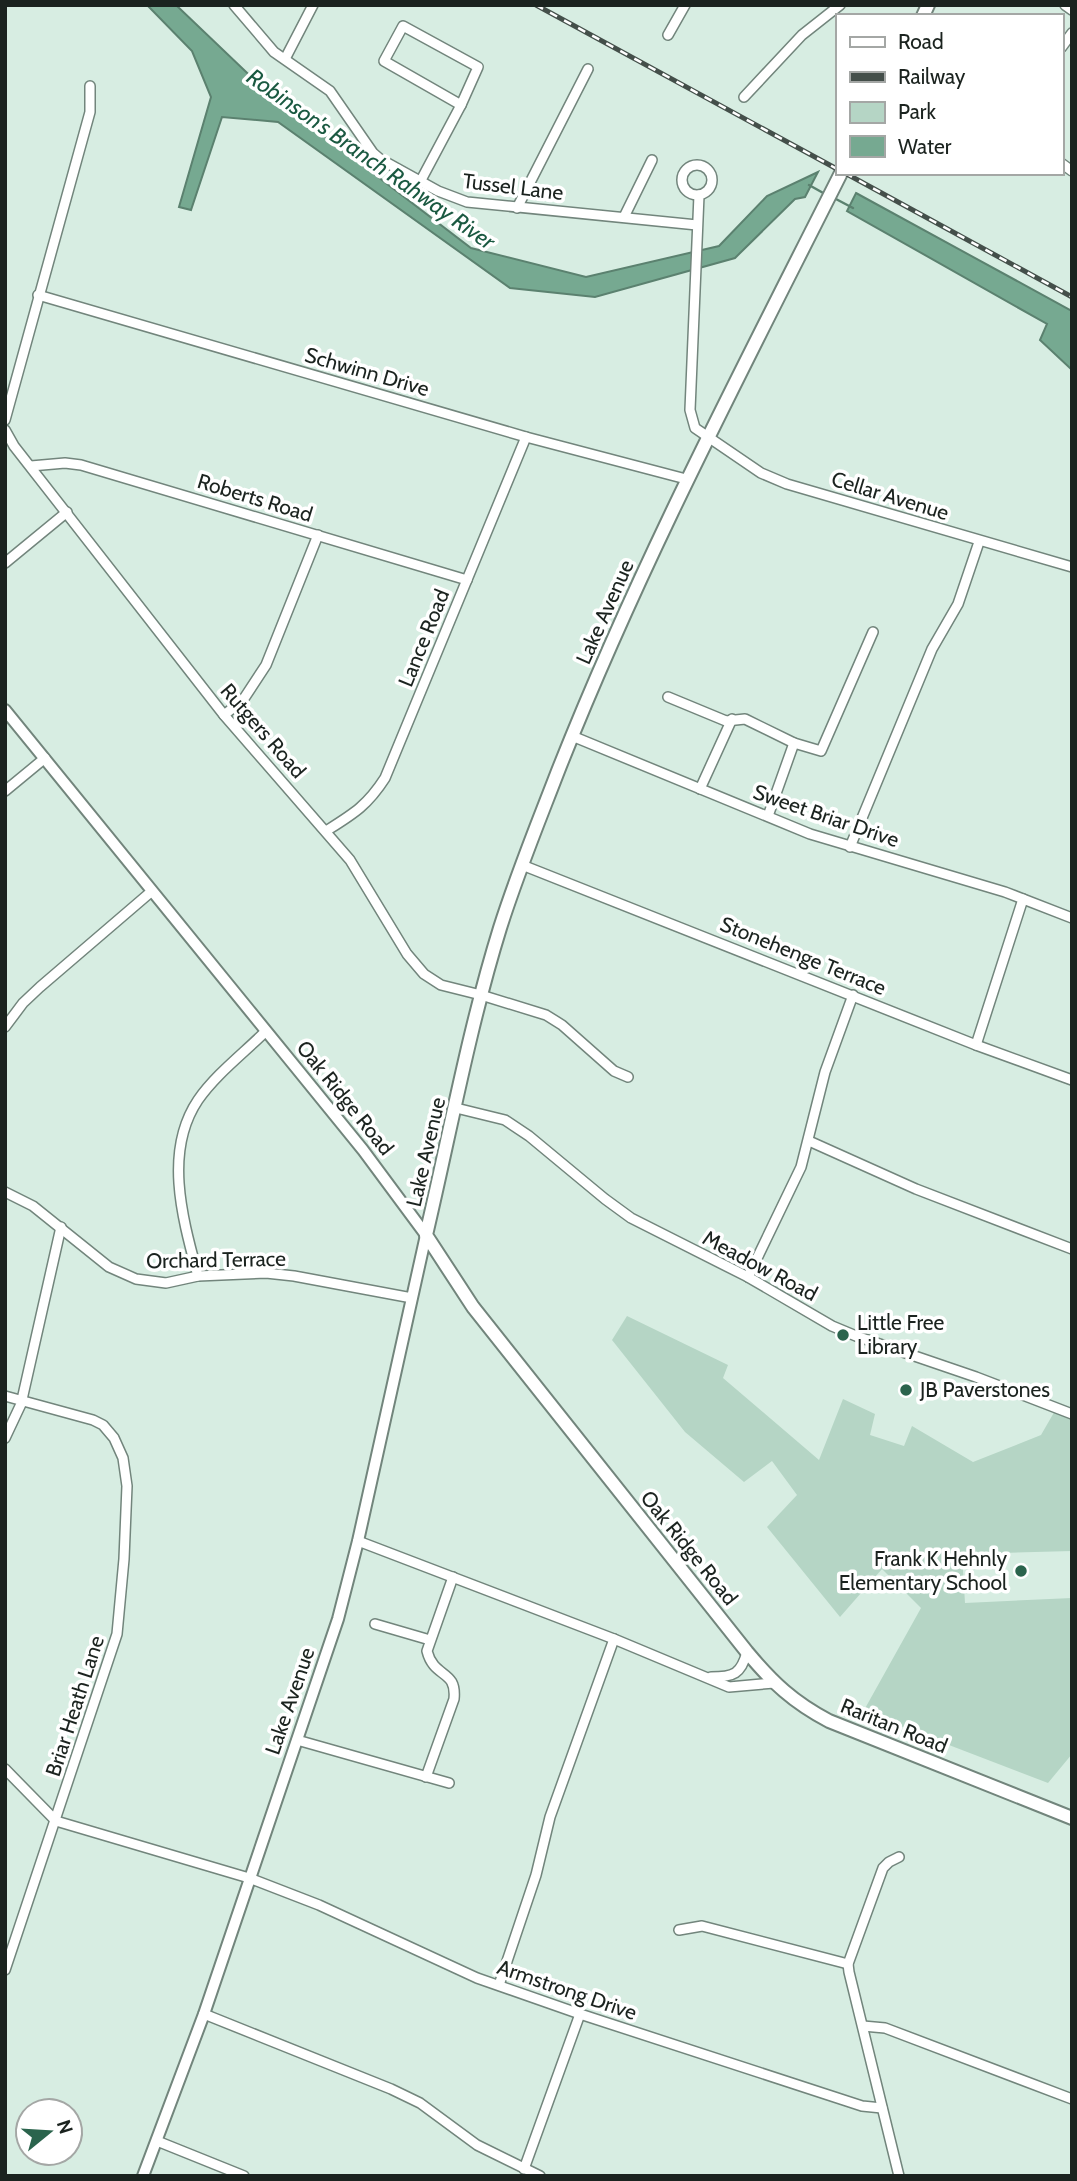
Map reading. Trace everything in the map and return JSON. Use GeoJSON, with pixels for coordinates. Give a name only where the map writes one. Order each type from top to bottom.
{"type":"FeatureCollection","features":[{"type":"Feature","properties":{"kind":"main road","name":"Lake Avenue"},"geometry":{"type":"LineString","coordinates":[[426,1235],[481,995],[500,928],[572,736],[686,479],[840,175]]}},
{"type":"Feature","properties":{"kind":"main road","name":"Oak Ridge Road"},"geometry":{"type":"LineString","coordinates":[[426,1235],[473,1307],[774,1683]]}},
{"type":"Feature","properties":{"kind":"main road","name":"Raritan Road"},"geometry":{"type":"LineString","coordinates":[[774,1683],[803,1707],[829,1721],[1072,1818]]}},
{"type":"Feature","properties":{"kind":"street","name":"Tussel Lane"},"geometry":{"type":"LineString","coordinates":[[234,5],[263,42],[330,91],[373,153],[383,162],[452,198],[517,208],[698,225]]}},
{"type":"Feature","properties":{"kind":"street"},"geometry":{"type":"LineString","coordinates":[[285,59],[313,5]]}},
{"type":"Feature","properties":{"kind":"street"},"geometry":{"type":"LineString","coordinates":[[668,35],[685,5]]}},
{"type":"Feature","properties":{"kind":"street"},"geometry":{"type":"LineString","coordinates":[[744,97],[802,34],[840,5]]}},
{"type":"Feature","properties":{"kind":"street"},"geometry":{"type":"LineString","coordinates":[[1065,5],[1072,10]]}},
{"type":"Feature","properties":{"kind":"street"},"geometry":{"type":"LineString","coordinates":[[421,182],[461,105],[478,67],[403,26],[384,61],[461,105]]}},
{"type":"Feature","properties":{"kind":"street"},"geometry":{"type":"LineString","coordinates":[[517,208],[588,69]]}},
{"type":"Feature","properties":{"kind":"street"},"geometry":{"type":"LineString","coordinates":[[5,420],[90,112],[90,86]]}},
{"type":"Feature","properties":{"kind":"street"},"geometry":{"type":"LineString","coordinates":[[624,216],[652,160]]}},
{"type":"Feature","properties":{"kind":"street"},"geometry":{"type":"LineString","coordinates":[[699,195],[690,410],[695,428],[708,437]]}},
{"type":"Feature","properties":{"kind":"street","name":"Schwinn Drive"},"geometry":{"type":"LineString","coordinates":[[38,295],[526,437],[686,479]]}},
{"type":"Feature","properties":{"kind":"street","name":"Rutgers Road"},"geometry":{"type":"LineString","coordinates":[[5,430],[14,446],[224,715],[350,860],[407,954],[424,974],[441,985],[545,1015],[562,1026],[614,1071],[628,1077]]}},
{"type":"Feature","properties":{"kind":"street","name":"Lance Road"},"geometry":{"type":"LineString","coordinates":[[326,831],[373,798],[385,778],[526,437]]}},
{"type":"Feature","properties":{"kind":"street","name":"Cellar Avenue"},"geometry":{"type":"LineString","coordinates":[[708,437],[761,473],[787,484],[1072,567]]}},
{"type":"Feature","properties":{"kind":"street","name":"Roberts Road"},"geometry":{"type":"LineString","coordinates":[[31,466],[65,463],[81,465],[467,580]]}},
{"type":"Feature","properties":{"kind":"street"},"geometry":{"type":"LineString","coordinates":[[5,563],[67,512]]}},
{"type":"Feature","properties":{"kind":"street"},"geometry":{"type":"LineString","coordinates":[[224,715],[243,700],[266,665],[318,535]]}},
{"type":"Feature","properties":{"kind":"street"},"geometry":{"type":"LineString","coordinates":[[850,847],[932,649],[958,604],[979,542]]}},
{"type":"Feature","properties":{"kind":"street"},"geometry":{"type":"LineString","coordinates":[[668,697],[726,721],[745,719],[794,743],[821,751],[873,632]]}},
{"type":"Feature","properties":{"kind":"street","name":"Oak Ridge Road"},"geometry":{"type":"LineString","coordinates":[[5,710],[363,1150],[426,1235]]}},
{"type":"Feature","properties":{"kind":"street"},"geometry":{"type":"LineString","coordinates":[[701,789],[732,719]]}},
{"type":"Feature","properties":{"kind":"street","name":"Sweet Briar Drive"},"geometry":{"type":"LineString","coordinates":[[572,736],[810,834],[946,873],[1072,918]]}},
{"type":"Feature","properties":{"kind":"street"},"geometry":{"type":"LineString","coordinates":[[768,816],[794,743]]}},
{"type":"Feature","properties":{"kind":"street"},"geometry":{"type":"LineString","coordinates":[[5,791],[45,758]]}},
{"type":"Feature","properties":{"kind":"street","name":"Stonehenge Terrace"},"geometry":{"type":"LineString","coordinates":[[522,865],[976,1045],[1072,1080]]}},
{"type":"Feature","properties":{"kind":"street"},"geometry":{"type":"LineString","coordinates":[[5,1027],[40,986],[152,891]]}},
{"type":"Feature","properties":{"kind":"street"},"geometry":{"type":"LineString","coordinates":[[976,1045],[1023,899]]}},
{"type":"Feature","properties":{"kind":"street"},"geometry":{"type":"LineString","coordinates":[[748,1277],[801,1167],[825,1072],[853,995]]}},
{"type":"Feature","properties":{"kind":"street"},"geometry":{"type":"LineString","coordinates":[[198,1276],[180,1187],[178,1159],[181,1136],[199,1098],[266,1031]]}},
{"type":"Feature","properties":{"kind":"street","name":"Meadow Road"},"geometry":{"type":"LineString","coordinates":[[456,1108],[505,1120],[631,1218],[748,1277],[832,1325],[1072,1414]]}},
{"type":"Feature","properties":{"kind":"street"},"geometry":{"type":"LineString","coordinates":[[809,1142],[916,1189],[1072,1249]]}},
{"type":"Feature","properties":{"kind":"street","name":"Orchard Terrace"},"geometry":{"type":"LineString","coordinates":[[5,1192],[33,1206],[101,1261],[127,1276],[146,1282],[166,1283],[198,1276],[253,1273],[285,1275],[412,1298]]}},
{"type":"Feature","properties":{"kind":"street"},"geometry":{"type":"LineString","coordinates":[[5,1438],[22,1400],[61,1227]]}},
{"type":"Feature","properties":{"kind":"street","name":"Lake Avenue"},"geometry":{"type":"LineString","coordinates":[[143,2176],[204,2014],[338,1619],[426,1235]]}},
{"type":"Feature","properties":{"kind":"street","name":"Briar Heath Lane"},"geometry":{"type":"LineString","coordinates":[[5,1396],[103,1425],[114,1438],[123,1458],[127,1486],[117,1634],[5,1970]]}},
{"type":"Feature","properties":{"kind":"street"},"geometry":{"type":"LineString","coordinates":[[358,1541],[614,1639],[729,1687],[774,1683]]}},
{"type":"Feature","properties":{"kind":"street"},"geometry":{"type":"LineString","coordinates":[[426,1777],[454,1699],[455,1690],[451,1679],[435,1669],[430,1663],[427,1651],[453,1577]]}},
{"type":"Feature","properties":{"kind":"street"},"geometry":{"type":"LineString","coordinates":[[375,1624],[430,1640]]}},
{"type":"Feature","properties":{"kind":"street"},"geometry":{"type":"LineString","coordinates":[[499,1986],[536,1875],[550,1817],[614,1639]]}},
{"type":"Feature","properties":{"kind":"street"},"geometry":{"type":"LineString","coordinates":[[706,1676],[726,1677],[736,1673],[743,1665],[747,1652]]}},
{"type":"Feature","properties":{"kind":"street"},"geometry":{"type":"LineString","coordinates":[[297,1740],[449,1783]]}},
{"type":"Feature","properties":{"kind":"street"},"geometry":{"type":"LineString","coordinates":[[5,1769],[56,1821]]}},
{"type":"Feature","properties":{"kind":"street","name":"Armstrong Drive"},"geometry":{"type":"LineString","coordinates":[[56,1821],[249,1878],[319,1905],[499,1986],[862,2106],[882,2108]]}},
{"type":"Feature","properties":{"kind":"street"},"geometry":{"type":"LineString","coordinates":[[899,1857],[883,1868],[848,1964],[899,2176]]}},
{"type":"Feature","properties":{"kind":"street"},"geometry":{"type":"LineString","coordinates":[[679,1930],[702,1926],[848,1964]]}},
{"type":"Feature","properties":{"kind":"street"},"geometry":{"type":"LineString","coordinates":[[204,2014],[420,2103],[477,2145],[540,2176]]}},
{"type":"Feature","properties":{"kind":"street"},"geometry":{"type":"LineString","coordinates":[[524,2169],[580,2014]]}},
{"type":"Feature","properties":{"kind":"street"},"geometry":{"type":"LineString","coordinates":[[863,2026],[885,2028],[1072,2099]]}},
{"type":"Feature","properties":{"kind":"street"},"geometry":{"type":"LineString","coordinates":[[157,2141],[244,2176]]}},
{"type":"Feature","properties":{"kind":"green space"},"geometry":{"type":"Polygon","coordinates":[[[627,1316],[728,1365],[723,1378],[819,1460],[843,1399],[875,1414],[870,1435],[904,1446],[912,1426],[973,1462],[1041,1435],[1056,1409],[1072,1415],[1072,1551],[962,1554],[965,1603],[1072,1598],[1072,1754],[1048,1783],[863,1712],[921,1608],[882,1569],[840,1617],[767,1527],[797,1495],[772,1461],[744,1482],[685,1432],[612,1340],[627,1316]]]}},
{"type":"Feature","properties":{"kind":"water"},"geometry":{"type":"Polygon","coordinates":[[[147,5],[176,5],[267,92],[471,248],[586,277],[719,246],[767,196],[818,172],[805,197],[795,199],[735,258],[595,297],[510,288],[278,122],[222,117],[191,210],[179,207],[211,97],[192,51],[147,5]]]}},
{"type":"Feature","properties":{"kind":"water"},"geometry":{"type":"Polygon","coordinates":[[[856,193],[1072,311],[1072,370],[1040,340],[1047,324],[847,211],[856,193]]]}},
{"type":"Feature","properties":{"kind":"waterway","name":"Robinson's Branch Rahway River"},"geometry":{"type":"LineString","coordinates":[[809,185],[825,194]]}},
{"type":"Feature","properties":{"kind":"waterway","name":"Robinson's Branch Rahway River"},"geometry":{"type":"LineString","coordinates":[[834,198],[853,208]]}},
{"type":"Feature","properties":{"kind":"railway"},"geometry":{"type":"LineString","coordinates":[[536,5],[836,168]]}},
{"type":"Feature","properties":{"kind":"railway"},"geometry":{"type":"LineString","coordinates":[[849,175],[1072,297]]}},
{"type":"Feature","properties":{"kind":"place","name":"Little Free Library"},"geometry":{"type":"Point","coordinates":[843,1335]}},
{"type":"Feature","properties":{"kind":"place","name":"JB Paverstones"},"geometry":{"type":"Point","coordinates":[906,1390]}},
{"type":"Feature","properties":{"kind":"place","name":"Frank K Hehnly Elementary School"},"geometry":{"type":"Point","coordinates":[1021,1571]}}]}
